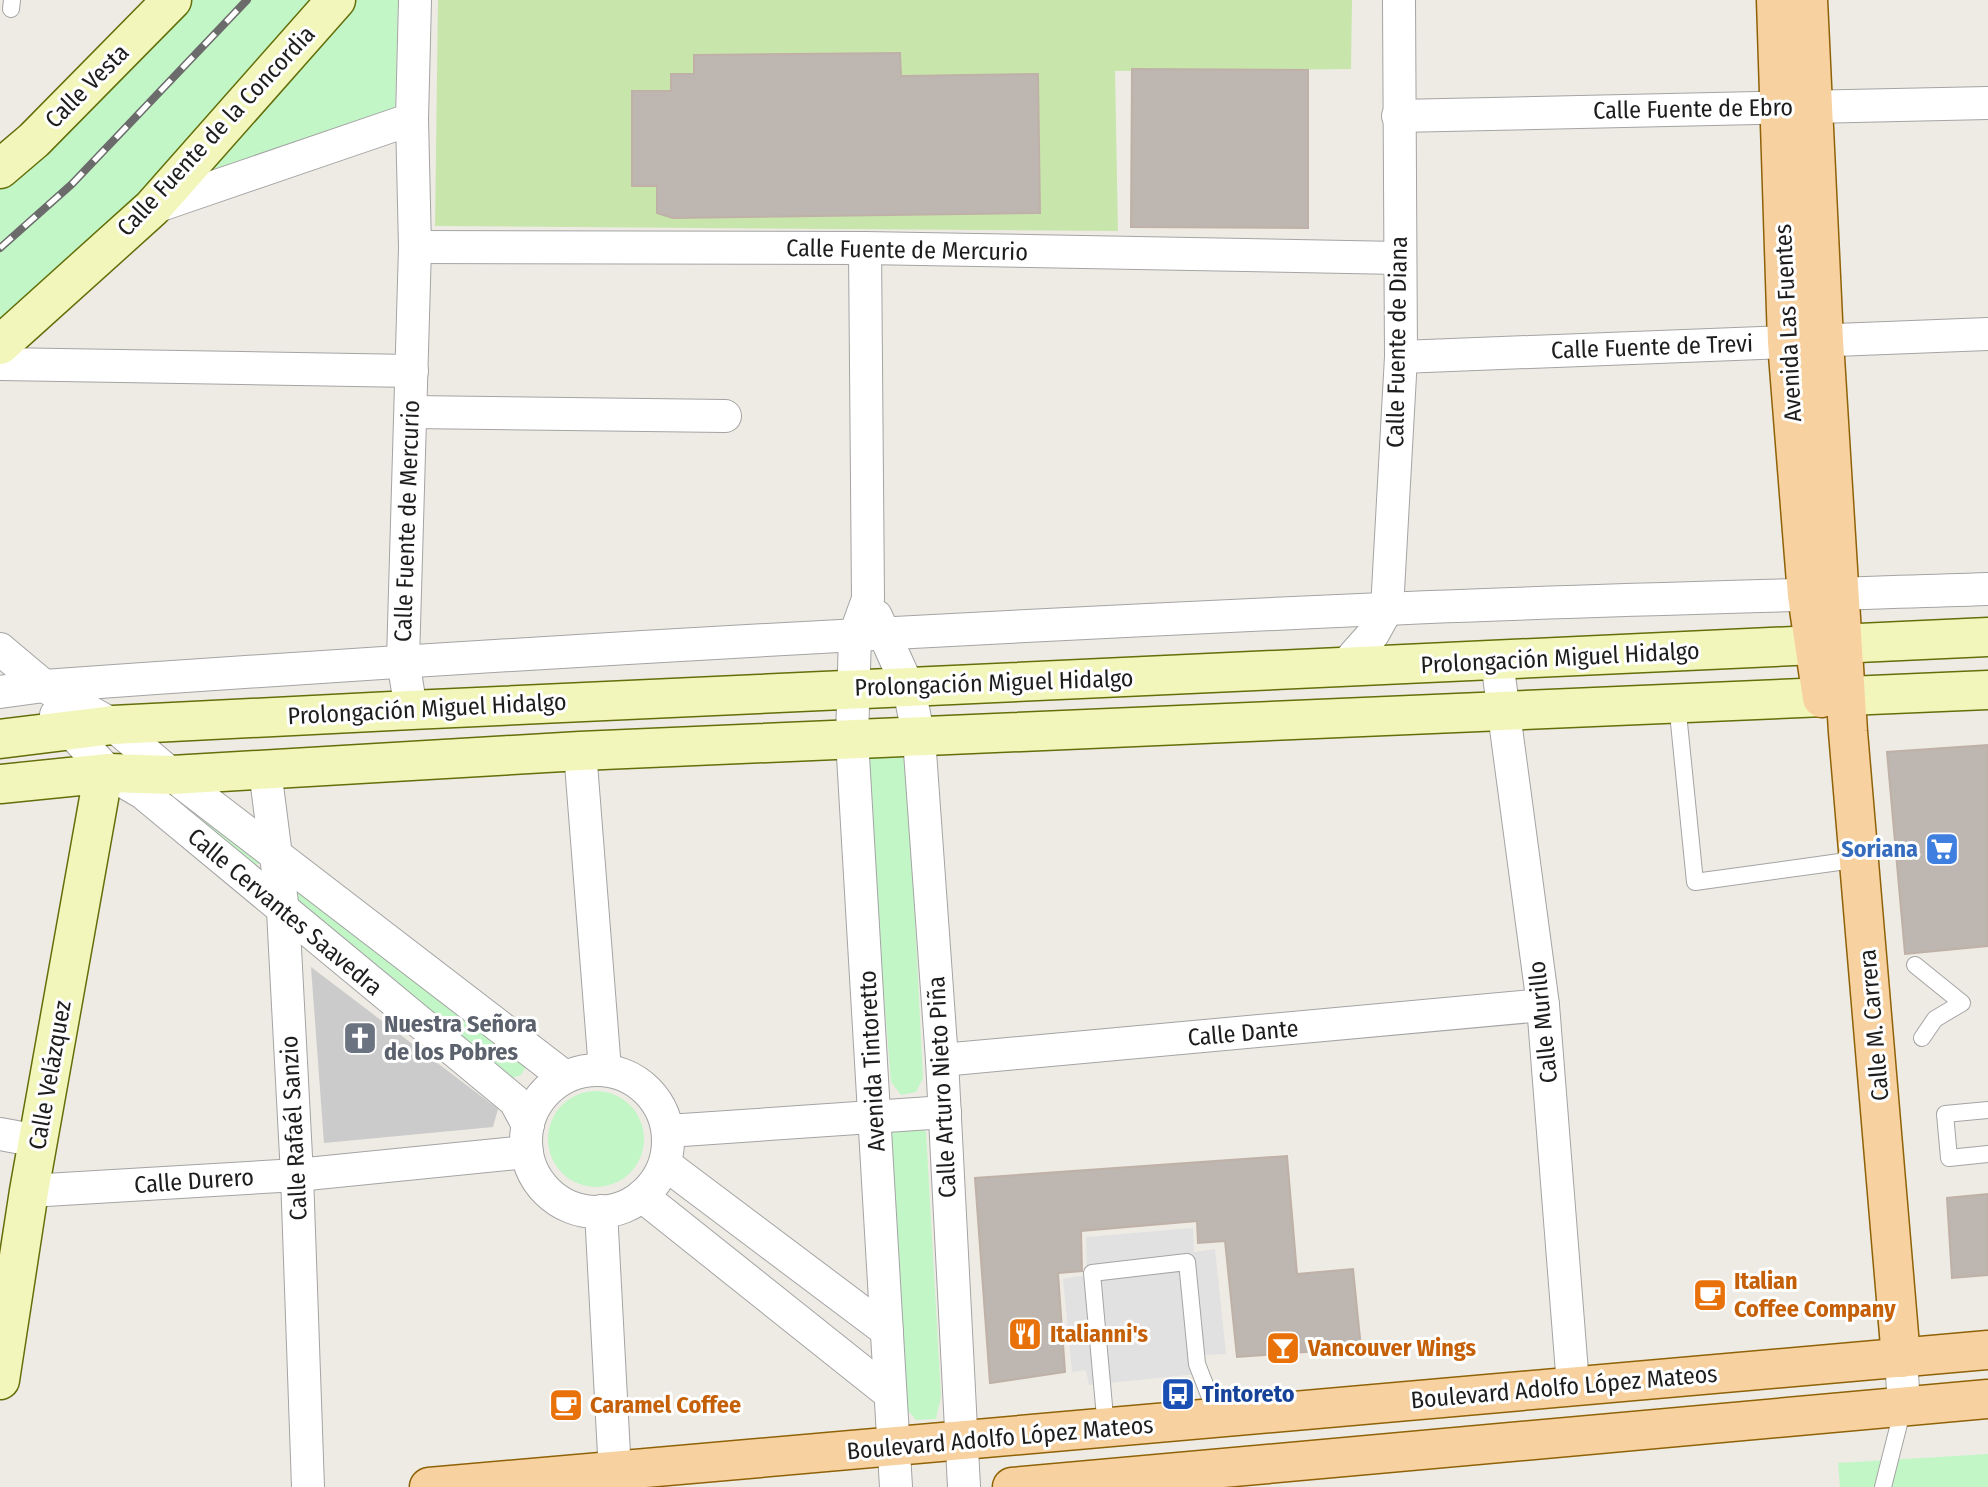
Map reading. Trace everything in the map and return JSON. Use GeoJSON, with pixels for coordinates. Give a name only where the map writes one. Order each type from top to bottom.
{"type":"FeatureCollection","features":[{"type":"Feature","properties":{"kind":"main road","name":"Calle Vesta"},"geometry":{"type":"LineString","coordinates":[[0,169],[34,139],[172,0]]}},
{"type":"Feature","properties":{"kind":"main road","name":"Calle Fuente de la Concordia"},"geometry":{"type":"LineString","coordinates":[[0,345],[152,208],[336,0]]}},
{"type":"Feature","properties":{"kind":"main road","name":"Avenida Las Fuentes"},"geometry":{"type":"LineString","coordinates":[[1776,0],[1797,106]]}},
{"type":"Feature","properties":{"kind":"main road","name":"Avenida Las Fuentes"},"geometry":{"type":"LineString","coordinates":[[1808,0],[1797,106],[1806,341],[1829,645]]}},
{"type":"Feature","properties":{"kind":"main road","name":"Prolongación Miguel Hidalgo"},"geometry":{"type":"LineString","coordinates":[[0,739],[113,725],[1988,637]]}},
{"type":"Feature","properties":{"kind":"main road","name":"Calle M. Carrera"},"geometry":{"type":"LineString","coordinates":[[1829,645],[1834,697],[1861,859],[1901,1358]]}},
{"type":"Feature","properties":{"kind":"main road","name":"Prolongación Miguel Hidalgo"},"geometry":{"type":"LineString","coordinates":[[0,784],[109,773],[172,775],[580,751],[1988,690]]}},
{"type":"Feature","properties":{"kind":"main road","name":"Calle Velázquez"},"geometry":{"type":"LineString","coordinates":[[0,1380],[29,1191],[101,788],[109,773]]}},
{"type":"Feature","properties":{"kind":"main road","name":"Boulevard Adolfo López Mateos"},"geometry":{"type":"LineString","coordinates":[[429,1487],[615,1473],[1573,1385],[1988,1350]]}},
{"type":"Feature","properties":{"kind":"main road","name":"Boulevard Adolfo López Mateos"},"geometry":{"type":"LineString","coordinates":[[1012,1487],[1988,1399]]}},
{"type":"Feature","properties":{"kind":"street","name":"Calle Fuente de Mercurio"},"geometry":{"type":"LineString","coordinates":[[411,710],[403,660],[415,247],[412,119],[415,0]]}},
{"type":"Feature","properties":{"kind":"street","name":"Calle Fuente de Diana"},"geometry":{"type":"LineString","coordinates":[[1343,668],[1373,634],[1387,609],[1401,356],[1399,0]]}},
{"type":"Feature","properties":{"kind":"street","name":"Calle Fuente de Ebro"},"geometry":{"type":"LineString","coordinates":[[1398,116],[1988,103]]}},
{"type":"Feature","properties":{"kind":"street"},"geometry":{"type":"LineString","coordinates":[[152,208],[412,119]]}},
{"type":"Feature","properties":{"kind":"street","name":"Calle Fuente de Mercurio"},"geometry":{"type":"LineString","coordinates":[[415,247],[865,248],[1399,258]]}},
{"type":"Feature","properties":{"kind":"street"},"geometry":{"type":"LineString","coordinates":[[865,248],[867,599],[870,634],[909,688]]}},
{"type":"Feature","properties":{"kind":"street","name":"Calle Fuente de Trevi"},"geometry":{"type":"LineString","coordinates":[[1401,356],[1988,334]]}},
{"type":"Feature","properties":{"kind":"street"},"geometry":{"type":"LineString","coordinates":[[0,364],[412,371]]}},
{"type":"Feature","properties":{"kind":"street"},"geometry":{"type":"LineString","coordinates":[[411,412],[724,416]]}},
{"type":"Feature","properties":{"kind":"street"},"geometry":{"type":"LineString","coordinates":[[0,692],[44,686],[403,660],[870,634],[1387,609],[1988,589]]}},
{"type":"Feature","properties":{"kind":"street","name":"Avenida Tintoretto"},"geometry":{"type":"LineString","coordinates":[[870,634],[855,689],[852,739],[896,1487]]}},
{"type":"Feature","properties":{"kind":"street","name":"Calle Cervantes Saavedra"},"geometry":{"type":"LineString","coordinates":[[0,649],[44,686],[113,725],[172,775],[565,1077]]}},
{"type":"Feature","properties":{"kind":"street","name":"Calle Murillo"},"geometry":{"type":"LineString","coordinates":[[1497,661],[1543,1005],[1573,1385]]}},
{"type":"Feature","properties":{"kind":"street","name":"Calle Cervantes Saavedra"},"geometry":{"type":"LineString","coordinates":[[44,686],[55,713],[68,732],[109,773],[143,793],[515,1101],[527,1139]]}},
{"type":"Feature","properties":{"kind":"street","name":"Calle Arturo Nieto Piña"},"geometry":{"type":"LineString","coordinates":[[909,688],[919,738],[942,1060],[964,1487]]}},
{"type":"Feature","properties":{"kind":"street"},"geometry":{"type":"LineString","coordinates":[[580,751],[604,1070]]}},
{"type":"Feature","properties":{"kind":"street","name":"Calle Rafaél Sanzio"},"geometry":{"type":"LineString","coordinates":[[265,770],[283,911],[297,1174],[308,1487]]}},
{"type":"Feature","properties":{"kind":"street","name":"Calle Dante"},"geometry":{"type":"LineString","coordinates":[[942,1060],[1543,1005]]}},
{"type":"Feature","properties":{"kind":"street"},"geometry":{"type":"LineString","coordinates":[[604,1070],[634,1080],[653,1096],[668,1131],[665,1164],[658,1178],[642,1196],[625,1206],[601,1211],[574,1208],[552,1195],[535,1176],[527,1139],[545,1092],[565,1077],[580,1072],[604,1070]]}},
{"type":"Feature","properties":{"kind":"street"},"geometry":{"type":"LineString","coordinates":[[668,1131],[876,1119],[945,1112]]}},
{"type":"Feature","properties":{"kind":"street"},"geometry":{"type":"LineString","coordinates":[[0,1134],[38,1141]]}},
{"type":"Feature","properties":{"kind":"street","name":"Calle Durero"},"geometry":{"type":"LineString","coordinates":[[29,1191],[297,1174],[527,1139]]}},
{"type":"Feature","properties":{"kind":"street"},"geometry":{"type":"LineString","coordinates":[[665,1164],[887,1331]]}},
{"type":"Feature","properties":{"kind":"street"},"geometry":{"type":"LineString","coordinates":[[642,1196],[889,1393]]}},
{"type":"Feature","properties":{"kind":"street"},"geometry":{"type":"LineString","coordinates":[[601,1211],[615,1473]]}},
{"type":"Feature","properties":{"kind":"street","name":"Calle M. Carrera"},"geometry":{"type":"LineString","coordinates":[[1901,1358],[1904,1406]]}},
{"type":"Feature","properties":{"kind":"lane"},"geometry":{"type":"LineString","coordinates":[[1677,703],[1695,882],[1861,859]]}},
{"type":"Feature","properties":{"kind":"lane"},"geometry":{"type":"LineString","coordinates":[[1915,965],[1962,1003],[1936,1019],[1922,1038]]}},
{"type":"Feature","properties":{"kind":"lane"},"geometry":{"type":"LineString","coordinates":[[1988,1110],[1945,1114],[1949,1158],[1988,1154]]}},
{"type":"Feature","properties":{"kind":"lane"},"geometry":{"type":"LineString","coordinates":[[1106,1428],[1092,1273],[1186,1262],[1197,1364],[1217,1418]]}},
{"type":"Feature","properties":{"kind":"lane"},"geometry":{"type":"LineString","coordinates":[[1883,1487],[1904,1406]]}},
{"type":"Feature","properties":{"kind":"shaded area","name":"Nuestra Señora de los Pobres"},"geometry":{"type":"Polygon","coordinates":[[[311,967],[498,1109],[493,1127],[324,1143],[311,967]]]}},
{"type":"Feature","properties":{"kind":"shaded area"},"geometry":{"type":"Polygon","coordinates":[[[1193,1228],[1194,1252],[1215,1249],[1226,1354],[1205,1355],[1207,1373],[1089,1385],[1086,1370],[1072,1372],[1063,1279],[1087,1275],[1086,1237],[1193,1228]]]}},
{"type":"Feature","properties":{"kind":"green space"},"geometry":{"type":"Polygon","coordinates":[[[184,0],[326,0],[221,122],[0,337],[0,187],[184,0]]]}},
{"type":"Feature","properties":{"kind":"green space"},"geometry":{"type":"Polygon","coordinates":[[[350,0],[398,0],[395,110],[195,183],[350,0]]]}},
{"type":"Feature","properties":{"kind":"green space"},"geometry":{"type":"Polygon","coordinates":[[[438,0],[1352,0],[1351,69],[1115,71],[1118,231],[435,226],[438,0]]]}},
{"type":"Feature","properties":{"kind":"green space"},"geometry":{"type":"Polygon","coordinates":[[[871,749],[898,752],[907,762],[923,1078],[916,1092],[901,1095],[891,1082],[865,762],[871,749]]]}},
{"type":"Feature","properties":{"kind":"green space"},"geometry":{"type":"Polygon","coordinates":[[[169,783],[266,859],[255,866],[165,795],[169,783]]]}},
{"type":"Feature","properties":{"kind":"green space"},"geometry":{"type":"Polygon","coordinates":[[[293,878],[528,1064],[521,1075],[510,1079],[291,900],[293,878]]]}},
{"type":"Feature","properties":{"kind":"green space"},"geometry":{"type":"Polygon","coordinates":[[[596,1091],[614,1095],[630,1105],[640,1121],[644,1139],[640,1157],[630,1173],[614,1183],[596,1187],[578,1183],[562,1173],[552,1157],[548,1139],[552,1121],[562,1105],[578,1095],[596,1091]]]}},
{"type":"Feature","properties":{"kind":"green space"},"geometry":{"type":"Polygon","coordinates":[[[912,1120],[926,1132],[941,1396],[936,1419],[916,1420],[906,1408],[889,1142],[894,1121],[912,1120]]]}},
{"type":"Feature","properties":{"kind":"green space"},"geometry":{"type":"Polygon","coordinates":[[[1988,1454],[1988,1487],[1840,1487],[1838,1463],[1988,1454]]]}},
{"type":"Feature","properties":{"kind":"building"},"geometry":{"type":"Polygon","coordinates":[[[900,53],[901,76],[1038,74],[1040,213],[673,218],[657,213],[657,186],[632,186],[632,91],[671,91],[671,74],[694,74],[694,55],[900,53]]]}},
{"type":"Feature","properties":{"kind":"building"},"geometry":{"type":"Polygon","coordinates":[[[1132,69],[1308,70],[1308,228],[1131,227],[1132,69]]]}},
{"type":"Feature","properties":{"kind":"building","name":"Soriana"},"geometry":{"type":"Polygon","coordinates":[[[1988,745],[1988,946],[1905,954],[1887,752],[1988,745]]]}},
{"type":"Feature","properties":{"kind":"building"},"geometry":{"type":"Polygon","coordinates":[[[1287,1156],[1297,1274],[1353,1269],[1361,1348],[1237,1357],[1225,1241],[1198,1243],[1197,1221],[1081,1231],[1082,1271],[1058,1273],[1065,1372],[990,1383],[975,1178],[1287,1156]]]}},
{"type":"Feature","properties":{"kind":"building"},"geometry":{"type":"Polygon","coordinates":[[[1988,1194],[1988,1275],[1952,1278],[1947,1198],[1988,1194]]]}},
{"type":"Feature","properties":{"kind":"railway"},"geometry":{"type":"LineString","coordinates":[[0,248],[72,184],[247,0]]}},
{"type":"Feature","properties":{"kind":"place","name":"Soriana"},"geometry":{"type":"Point","coordinates":[1942,849]}},
{"type":"Feature","properties":{"kind":"place","name":"Nuestra Señora de los Pobres"},"geometry":{"type":"Point","coordinates":[360,1038]}},
{"type":"Feature","properties":{"kind":"place","name":"Italian Coffee Company"},"geometry":{"type":"Point","coordinates":[1710,1295]}},
{"type":"Feature","properties":{"kind":"place","name":"Italianni's"},"geometry":{"type":"Point","coordinates":[1025,1334]}},
{"type":"Feature","properties":{"kind":"place","name":"Vancouver Wings"},"geometry":{"type":"Point","coordinates":[1283,1348]}},
{"type":"Feature","properties":{"kind":"place","name":"Tintoreto"},"geometry":{"type":"Point","coordinates":[1178,1394]}},
{"type":"Feature","properties":{"kind":"place","name":"Caramel Coffee"},"geometry":{"type":"Point","coordinates":[566,1405]}}]}
